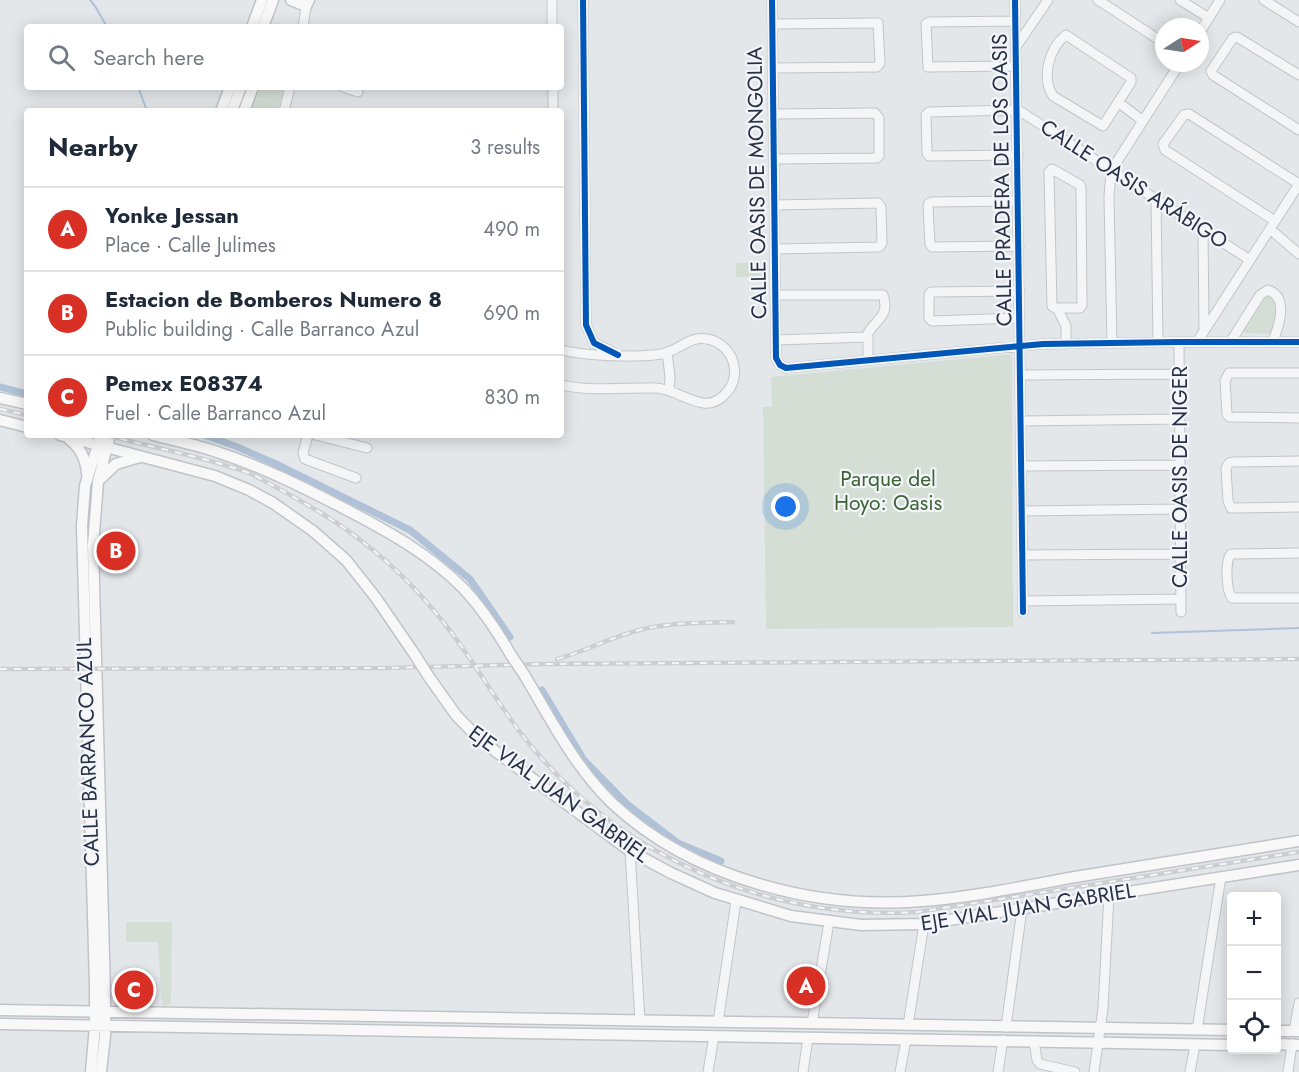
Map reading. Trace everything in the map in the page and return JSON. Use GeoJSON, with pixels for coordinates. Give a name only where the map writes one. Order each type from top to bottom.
{"type":"FeatureCollection","features":[{"type":"Feature","properties":{"kind":"main road"},"geometry":{"type":"LineString","coordinates":[[291,0],[307,3]]}},
{"type":"Feature","properties":{"kind":"main road"},"geometry":{"type":"LineString","coordinates":[[254,24],[265,2]]}},
{"type":"Feature","properties":{"kind":"main road"},"geometry":{"type":"LineString","coordinates":[[263,24],[265,2]]}},
{"type":"Feature","properties":{"kind":"main road"},"geometry":{"type":"LineString","coordinates":[[222,108],[229,90]]}},
{"type":"Feature","properties":{"kind":"main road"},"geometry":{"type":"LineString","coordinates":[[233,108],[240,90]]}},
{"type":"Feature","properties":{"kind":"main road"},"geometry":{"type":"LineString","coordinates":[[245,108],[252,90]]}},
{"type":"Feature","properties":{"kind":"main road"},"geometry":{"type":"LineString","coordinates":[[0,398],[24,403]]}},
{"type":"Feature","properties":{"kind":"main road"},"geometry":{"type":"LineString","coordinates":[[0,420],[24,426]]}},
{"type":"Feature","properties":{"kind":"main road"},"geometry":{"type":"LineString","coordinates":[[65,438],[80,450],[93,479],[116,464],[143,457]]}},
{"type":"Feature","properties":{"kind":"main road","name":"EJE VIAL JUAN GABRIEL"},"geometry":{"type":"LineString","coordinates":[[76,438],[102,442],[143,457],[227,480],[266,499],[300,520],[334,548],[356,572],[456,715],[479,739],[630,851],[677,876],[736,901],[791,916],[829,922],[876,926],[924,924],[1299,865]]}},
{"type":"Feature","properties":{"kind":"main road","name":"EJE VIAL JUAN GABRIEL"},"geometry":{"type":"LineString","coordinates":[[165,438],[204,448],[257,466],[401,539],[433,562],[463,588],[490,620],[580,766],[605,796],[635,822],[672,847],[703,863],[743,878],[798,893],[858,902],[924,901],[1299,841]]}},
{"type":"Feature","properties":{"kind":"main road","name":"CALLE BARRANCO AZUL"},"geometry":{"type":"LineString","coordinates":[[101,1072],[100,1012],[95,985],[82,526],[102,442]]}},
{"type":"Feature","properties":{"kind":"main road","name":"CALLE BARRANCO AZUL"},"geometry":{"type":"LineString","coordinates":[[93,479],[93,579],[105,993],[100,1012]]}},
{"type":"Feature","properties":{"kind":"main road"},"geometry":{"type":"LineString","coordinates":[[94,928],[98,950],[104,951]]}},
{"type":"Feature","properties":{"kind":"main road"},"geometry":{"type":"LineString","coordinates":[[75,1012],[89,1000],[95,985]]}},
{"type":"Feature","properties":{"kind":"main road"},"geometry":{"type":"LineString","coordinates":[[105,993],[115,1006],[137,1013]]}},
{"type":"Feature","properties":{"kind":"main road"},"geometry":{"type":"LineString","coordinates":[[0,1010],[1227,1030]]}},
{"type":"Feature","properties":{"kind":"main road"},"geometry":{"type":"LineString","coordinates":[[567,1020],[567,1033]]}},
{"type":"Feature","properties":{"kind":"main road"},"geometry":{"type":"LineString","coordinates":[[0,1024],[1227,1044]]}},
{"type":"Feature","properties":{"kind":"main road","name":"CALLE BARRANCO AZUL"},"geometry":{"type":"LineString","coordinates":[[92,1072],[100,1026]]}},
{"type":"Feature","properties":{"kind":"main road"},"geometry":{"type":"LineString","coordinates":[[1281,1031],[1297,1031]]}},
{"type":"Feature","properties":{"kind":"main road"},"geometry":{"type":"LineString","coordinates":[[1281,1044],[1296,1045]]}},
{"type":"Feature","properties":{"kind":"street"},"geometry":{"type":"LineString","coordinates":[[552,0],[552,24]]}},
{"type":"Feature","properties":{"kind":"street"},"geometry":{"type":"LineString","coordinates":[[583,0],[586,325],[594,343],[618,355]]}},
{"type":"Feature","properties":{"kind":"street","name":"CALLE OASIS DE MONGOLIA"},"geometry":{"type":"LineString","coordinates":[[772,0],[776,358],[780,365],[786,368],[868,360]]}},
{"type":"Feature","properties":{"kind":"street","name":"CALLE PRADERA DE LOS OASIS"},"geometry":{"type":"LineString","coordinates":[[1015,0],[1023,612]]}},
{"type":"Feature","properties":{"kind":"street"},"geometry":{"type":"LineString","coordinates":[[1016,47],[1048,0]]}},
{"type":"Feature","properties":{"kind":"street"},"geometry":{"type":"LineString","coordinates":[[1098,0],[1155,37]]}},
{"type":"Feature","properties":{"kind":"street"},"geometry":{"type":"LineString","coordinates":[[1180,0],[1209,18],[1220,0]]}},
{"type":"Feature","properties":{"kind":"street"},"geometry":{"type":"LineString","coordinates":[[1264,0],[1299,22]]}},
{"type":"Feature","properties":{"kind":"street"},"geometry":{"type":"LineString","coordinates":[[305,24],[307,3]]}},
{"type":"Feature","properties":{"kind":"street"},"geometry":{"type":"LineString","coordinates":[[1015,21],[929,22],[926,24],[928,67],[1016,66]]}},
{"type":"Feature","properties":{"kind":"street"},"geometry":{"type":"LineString","coordinates":[[772,24],[878,23],[880,63],[877,67],[772,68]]}},
{"type":"Feature","properties":{"kind":"street"},"geometry":{"type":"LineString","coordinates":[[1064,35],[1068,35],[1131,78],[1118,102],[1105,124],[1101,126],[1053,96],[1049,86],[1049,57],[1064,35]]}},
{"type":"Feature","properties":{"kind":"street"},"geometry":{"type":"LineString","coordinates":[[1299,75],[1238,37],[1233,38],[1211,72],[1299,130]]}},
{"type":"Feature","properties":{"kind":"street"},"geometry":{"type":"LineString","coordinates":[[1112,343],[1109,197],[1111,171],[1174,72]]}},
{"type":"Feature","properties":{"kind":"street"},"geometry":{"type":"LineString","coordinates":[[285,108],[289,90]]}},
{"type":"Feature","properties":{"kind":"street"},"geometry":{"type":"LineString","coordinates":[[352,90],[358,92]]}},
{"type":"Feature","properties":{"kind":"street"},"geometry":{"type":"LineString","coordinates":[[553,90],[553,108]]}},
{"type":"Feature","properties":{"kind":"street"},"geometry":{"type":"LineString","coordinates":[[1118,102],[1143,121]]}},
{"type":"Feature","properties":{"kind":"street"},"geometry":{"type":"LineString","coordinates":[[1017,110],[929,112],[926,116],[929,156],[1018,155]]}},
{"type":"Feature","properties":{"kind":"street","name":"CALLE OASIS ARÁBIGO"},"geometry":{"type":"LineString","coordinates":[[1017,110],[1250,260]]}},
{"type":"Feature","properties":{"kind":"street"},"geometry":{"type":"LineString","coordinates":[[773,114],[875,113],[879,118],[879,156],[877,158],[774,159]]}},
{"type":"Feature","properties":{"kind":"street"},"geometry":{"type":"LineString","coordinates":[[1197,342],[1272,225],[1299,184],[1186,114],[1163,147],[1272,225],[1299,254]]}},
{"type":"Feature","properties":{"kind":"street"},"geometry":{"type":"LineString","coordinates":[[1052,169],[1080,185],[1081,188],[1082,305],[1076,308],[1057,308],[1052,306],[1049,172],[1052,169]]}},
{"type":"Feature","properties":{"kind":"street"},"geometry":{"type":"LineString","coordinates":[[1156,200],[1158,342]]}},
{"type":"Feature","properties":{"kind":"street"},"geometry":{"type":"LineString","coordinates":[[1018,201],[932,202],[928,206],[932,247],[1019,246]]}},
{"type":"Feature","properties":{"kind":"street"},"geometry":{"type":"LineString","coordinates":[[774,205],[878,203],[881,205],[882,243],[880,247],[775,249]]}},
{"type":"Feature","properties":{"kind":"street"},"geometry":{"type":"LineString","coordinates":[[1203,230],[1204,331]]}},
{"type":"Feature","properties":{"kind":"street"},"geometry":{"type":"LineString","coordinates":[[1231,341],[1260,294],[1268,290],[1277,297],[1280,308],[1280,323],[1274,341]]}},
{"type":"Feature","properties":{"kind":"street"},"geometry":{"type":"LineString","coordinates":[[1020,291],[931,292],[929,295],[929,318],[932,321],[1020,318]]}},
{"type":"Feature","properties":{"kind":"street"},"geometry":{"type":"LineString","coordinates":[[775,295],[881,295],[884,298],[883,316],[870,329],[867,337],[868,360],[1066,344],[1299,342]]}},
{"type":"Feature","properties":{"kind":"street"},"geometry":{"type":"LineString","coordinates":[[1057,308],[1066,326],[1066,344]]}},
{"type":"Feature","properties":{"kind":"street"},"geometry":{"type":"LineString","coordinates":[[1066,326],[1076,308]]}},
{"type":"Feature","properties":{"kind":"street"},"geometry":{"type":"LineString","coordinates":[[776,340],[867,337]]}},
{"type":"Feature","properties":{"kind":"street"},"geometry":{"type":"LineString","coordinates":[[564,351],[582,354],[660,354],[693,340],[706,338],[726,349],[731,357],[735,374],[729,390],[714,401],[694,402],[659,388],[582,389],[564,386]]}},
{"type":"Feature","properties":{"kind":"street","name":"CALLE OASIS DE NIGER"},"geometry":{"type":"LineString","coordinates":[[1179,342],[1181,612]]}},
{"type":"Feature","properties":{"kind":"street"},"geometry":{"type":"LineString","coordinates":[[668,352],[669,391]]}},
{"type":"Feature","properties":{"kind":"street"},"geometry":{"type":"LineString","coordinates":[[1299,373],[1229,373],[1225,381],[1229,417],[1299,418]]}},
{"type":"Feature","properties":{"kind":"street"},"geometry":{"type":"LineString","coordinates":[[1021,375],[1179,374]]}},
{"type":"Feature","properties":{"kind":"street"},"geometry":{"type":"LineString","coordinates":[[1021,421],[1180,419]]}},
{"type":"Feature","properties":{"kind":"street"},"geometry":{"type":"LineString","coordinates":[[307,438],[303,453],[305,459],[356,478]]}},
{"type":"Feature","properties":{"kind":"street"},"geometry":{"type":"LineString","coordinates":[[328,438],[367,448]]}},
{"type":"Feature","properties":{"kind":"street"},"geometry":{"type":"LineString","coordinates":[[1299,461],[1233,462],[1229,463],[1226,468],[1228,501],[1231,508],[1299,507]]}},
{"type":"Feature","properties":{"kind":"street"},"geometry":{"type":"LineString","coordinates":[[1022,466],[1180,465]]}},
{"type":"Feature","properties":{"kind":"street"},"geometry":{"type":"LineString","coordinates":[[1022,511],[1180,509]]}},
{"type":"Feature","properties":{"kind":"street"},"geometry":{"type":"LineString","coordinates":[[1299,553],[1234,554],[1229,555],[1227,559],[1228,591],[1232,597],[1299,598]]}},
{"type":"Feature","properties":{"kind":"street"},"geometry":{"type":"LineString","coordinates":[[1023,555],[1180,554]]}},
{"type":"Feature","properties":{"kind":"street"},"geometry":{"type":"LineString","coordinates":[[1023,601],[1180,599]]}},
{"type":"Feature","properties":{"kind":"street"},"geometry":{"type":"LineString","coordinates":[[630,851],[640,1021]]}},
{"type":"Feature","properties":{"kind":"street"},"geometry":{"type":"LineString","coordinates":[[1197,1030],[1221,877]]}},
{"type":"Feature","properties":{"kind":"street"},"geometry":{"type":"LineString","coordinates":[[1094,1072],[1101,1028],[1109,895]]}},
{"type":"Feature","properties":{"kind":"street"},"geometry":{"type":"LineString","coordinates":[[718,1022],[736,901]]}},
{"type":"Feature","properties":{"kind":"street"},"geometry":{"type":"LineString","coordinates":[[1006,1026],[1022,909]]}},
{"type":"Feature","properties":{"kind":"street"},"geometry":{"type":"LineString","coordinates":[[812,1023],[829,922]]}},
{"type":"Feature","properties":{"kind":"street"},"geometry":{"type":"LineString","coordinates":[[908,1025],[924,924]]}},
{"type":"Feature","properties":{"kind":"street"},"geometry":{"type":"LineString","coordinates":[[1297,1031],[1299,1003]]}},
{"type":"Feature","properties":{"kind":"street"},"geometry":{"type":"LineString","coordinates":[[708,1072],[714,1036]]}},
{"type":"Feature","properties":{"kind":"street"},"geometry":{"type":"LineString","coordinates":[[803,1072],[808,1038]]}},
{"type":"Feature","properties":{"kind":"street"},"geometry":{"type":"LineString","coordinates":[[900,1072],[906,1040]]}},
{"type":"Feature","properties":{"kind":"street"},"geometry":{"type":"LineString","coordinates":[[998,1072],[1004,1041]]}},
{"type":"Feature","properties":{"kind":"street"},"geometry":{"type":"LineString","coordinates":[[1034,1041],[1037,1060],[1040,1064],[1075,1072]]}},
{"type":"Feature","properties":{"kind":"street"},"geometry":{"type":"LineString","coordinates":[[1190,1072],[1195,1044]]}},
{"type":"Feature","properties":{"kind":"street"},"geometry":{"type":"LineString","coordinates":[[1288,1072],[1296,1045]]}},
{"type":"Feature","properties":{"kind":"green space"},"geometry":{"type":"Polygon","coordinates":[[[256,90],[283,90],[278,108],[250,108],[256,90]]]}},
{"type":"Feature","properties":{"kind":"green space"},"geometry":{"type":"Polygon","coordinates":[[[766,262],[767,277],[736,277],[736,263],[766,262]]]}},
{"type":"Feature","properties":{"kind":"green space"},"geometry":{"type":"Polygon","coordinates":[[[1270,295],[1276,308],[1273,331],[1269,334],[1246,333],[1243,330],[1266,297],[1270,295]]]}},
{"type":"Feature","properties":{"kind":"green space","name":"Parque del Hoyo: Oasis"},"geometry":{"type":"Polygon","coordinates":[[[1012,354],[1013,627],[766,629],[763,407],[772,407],[771,377],[1012,354]]]}},
{"type":"Feature","properties":{"kind":"green space"},"geometry":{"type":"Polygon","coordinates":[[[126,922],[172,922],[171,1004],[162,1006],[158,942],[126,942],[126,922]]]}},
{"type":"Feature","properties":{"kind":"waterway"},"geometry":{"type":"LineString","coordinates":[[90,0],[105,24]]}},
{"type":"Feature","properties":{"kind":"waterway"},"geometry":{"type":"LineString","coordinates":[[139,90],[146,108]]}},
{"type":"Feature","properties":{"kind":"waterway"},"geometry":{"type":"LineString","coordinates":[[0,387],[24,393]]}},
{"type":"Feature","properties":{"kind":"waterway"},"geometry":{"type":"LineString","coordinates":[[212,438],[276,464],[410,530],[470,579],[510,637]]}},
{"type":"Feature","properties":{"kind":"waterway"},"geometry":{"type":"LineString","coordinates":[[1152,633],[1299,628]]}},
{"type":"Feature","properties":{"kind":"waterway"},"geometry":{"type":"LineString","coordinates":[[542,690],[584,760],[627,804],[678,843],[721,861]]}},
{"type":"Feature","properties":{"kind":"railway"},"geometry":{"type":"LineString","coordinates":[[0,409],[24,414]]}},
{"type":"Feature","properties":{"kind":"railway"},"geometry":{"type":"LineString","coordinates":[[119,438],[212,461],[249,473],[345,529],[389,563],[427,602],[455,637],[523,736],[561,778],[603,815],[649,847],[699,872],[751,892],[806,905],[862,912],[918,912],[1299,852]]}},
{"type":"Feature","properties":{"kind":"railway"},"geometry":{"type":"LineString","coordinates":[[557,659],[648,628],[733,622]]}},
{"type":"Feature","properties":{"kind":"railway"},"geometry":{"type":"LineString","coordinates":[[0,669],[385,668],[543,664],[1299,659]]}},
{"type":"Feature","properties":{"kind":"cycle path"},"geometry":{"type":"LineString","coordinates":[[583,0],[586,325],[594,343],[618,355]]}},
{"type":"Feature","properties":{"kind":"cycle path"},"geometry":{"type":"LineString","coordinates":[[772,0],[776,358],[780,365],[786,368],[1043,344],[1299,342]]}},
{"type":"Feature","properties":{"kind":"cycle path"},"geometry":{"type":"LineString","coordinates":[[1015,0],[1023,612]]}},
{"type":"Feature","properties":{"kind":"place","name":"Estacion de Bomberos Numero 8"},"geometry":{"type":"Point","coordinates":[116,551]}},
{"type":"Feature","properties":{"kind":"place","name":"Yonke Jessan"},"geometry":{"type":"Point","coordinates":[806,986]}},
{"type":"Feature","properties":{"kind":"place","name":"Pemex E08374"},"geometry":{"type":"Point","coordinates":[134,990]}}]}
